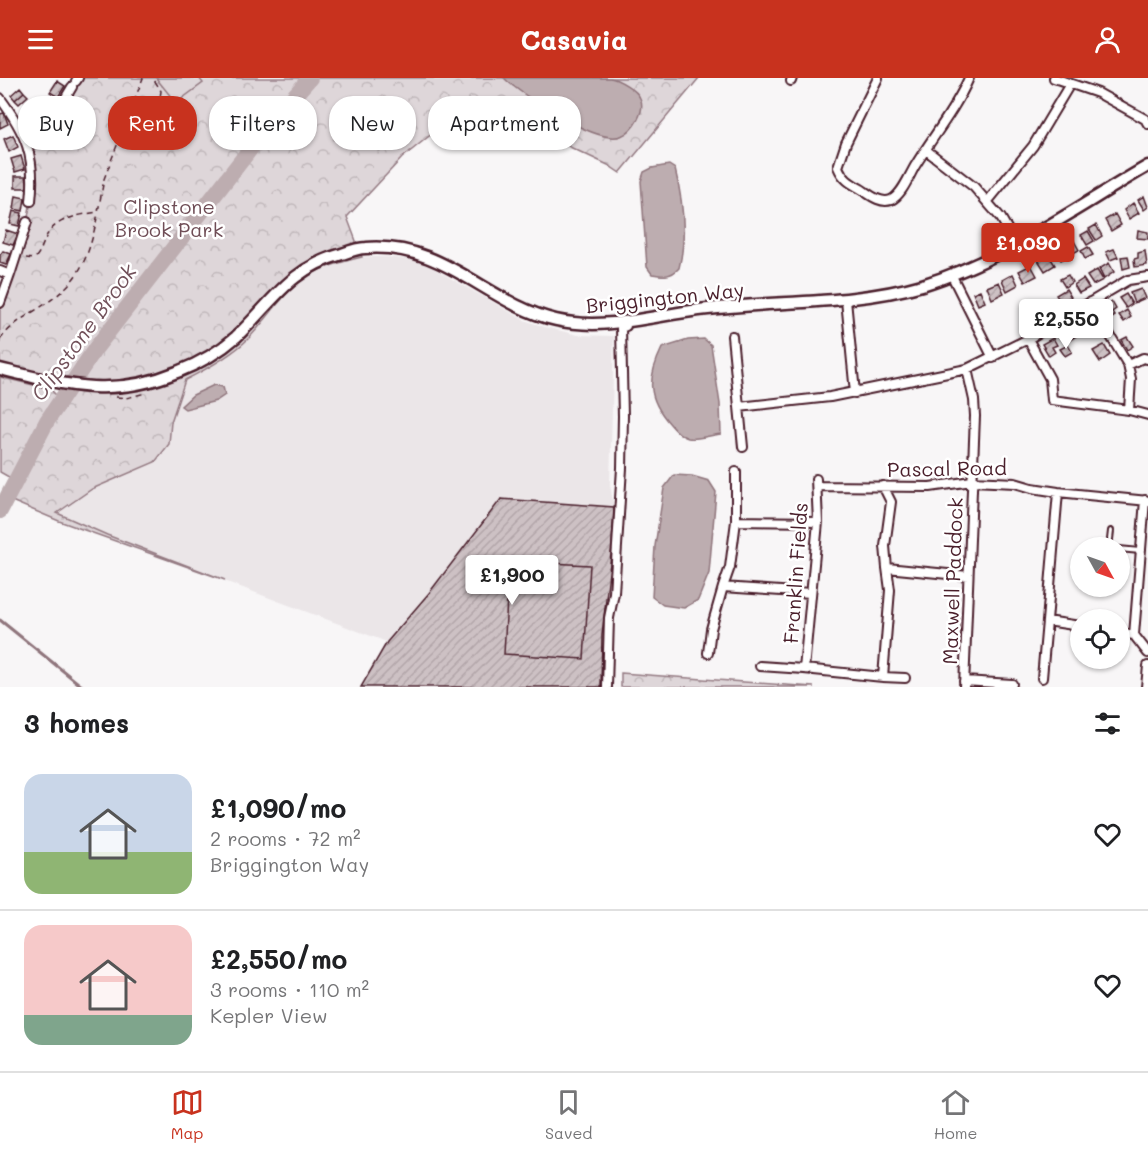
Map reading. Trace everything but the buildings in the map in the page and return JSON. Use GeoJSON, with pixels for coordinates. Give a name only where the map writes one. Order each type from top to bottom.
{"type":"FeatureCollection","features":[{"type":"Feature","properties":{"kind":"street"},"geometry":{"type":"LineString","coordinates":[[878,78],[838,167],[841,175],[847,181],[879,200],[893,199],[948,118],[969,78]]}},
{"type":"Feature","properties":{"kind":"street"},"geometry":{"type":"LineString","coordinates":[[1054,78],[1098,93],[1145,119],[1148,123]]}},
{"type":"Feature","properties":{"kind":"street"},"geometry":{"type":"LineString","coordinates":[[67,96],[75,82]]}},
{"type":"Feature","properties":{"kind":"street"},"geometry":{"type":"LineString","coordinates":[[987,201],[1033,146],[1070,84]]}},
{"type":"Feature","properties":{"kind":"street"},"geometry":{"type":"LineString","coordinates":[[0,98],[18,126]]}},
{"type":"Feature","properties":{"kind":"street"},"geometry":{"type":"LineString","coordinates":[[29,150],[32,158],[31,201]]}},
{"type":"Feature","properties":{"kind":"street"},"geometry":{"type":"LineString","coordinates":[[926,150],[974,187],[1001,218],[1017,244]]}},
{"type":"Feature","properties":{"kind":"street","name":"Briggington Way"},"geometry":{"type":"LineString","coordinates":[[0,369],[51,382],[94,388],[113,389],[140,385],[162,378],[193,365],[232,340],[288,281],[304,270],[321,261],[364,248],[410,251],[430,258],[531,311],[554,320],[578,324],[604,324],[700,310],[846,300],[921,285],[982,262],[1148,167]]}},
{"type":"Feature","properties":{"kind":"street"},"geometry":{"type":"LineString","coordinates":[[0,303],[27,222]]}},
{"type":"Feature","properties":{"kind":"street"},"geometry":{"type":"LineString","coordinates":[[0,271],[10,274]]}},
{"type":"Feature","properties":{"kind":"street"},"geometry":{"type":"LineString","coordinates":[[951,274],[993,358]]}},
{"type":"Feature","properties":{"kind":"street"},"geometry":{"type":"LineString","coordinates":[[739,407],[855,393],[967,369],[1028,339],[1128,280],[1148,277]]}},
{"type":"Feature","properties":{"kind":"street"},"geometry":{"type":"LineString","coordinates":[[846,300],[855,393]]}},
{"type":"Feature","properties":{"kind":"street"},"geometry":{"type":"LineString","coordinates":[[1090,302],[1128,365],[1131,379],[1129,410]]}},
{"type":"Feature","properties":{"kind":"street"},"geometry":{"type":"LineString","coordinates":[[607,687],[609,618],[614,593],[622,468],[621,328],[626,326],[626,321]]}},
{"type":"Feature","properties":{"kind":"street"},"geometry":{"type":"LineString","coordinates":[[732,336],[743,447]]}},
{"type":"Feature","properties":{"kind":"street"},"geometry":{"type":"LineString","coordinates":[[1028,339],[1050,379],[1052,400],[1129,410],[1148,415]]}},
{"type":"Feature","properties":{"kind":"street"},"geometry":{"type":"LineString","coordinates":[[1128,365],[1143,358],[1148,359]]}},
{"type":"Feature","properties":{"kind":"street","name":"Maxwell Paddock"},"geometry":{"type":"LineString","coordinates":[[967,369],[975,408],[964,684],[1012,684]]}},
{"type":"Feature","properties":{"kind":"street"},"geometry":{"type":"LineString","coordinates":[[708,653],[711,629],[730,567],[736,521],[736,472]]}},
{"type":"Feature","properties":{"kind":"street","name":"Pascal Road"},"geometry":{"type":"LineString","coordinates":[[816,483],[930,487],[972,481],[1015,483],[1059,492],[1147,500]]}},
{"type":"Feature","properties":{"kind":"street","name":"Franklin Fields"},"geometry":{"type":"LineString","coordinates":[[804,669],[818,522],[816,483]]}},
{"type":"Feature","properties":{"kind":"street"},"geometry":{"type":"LineString","coordinates":[[883,486],[891,502],[885,546],[890,590],[883,677]]}},
{"type":"Feature","properties":{"kind":"street"},"geometry":{"type":"LineString","coordinates":[[1042,678],[1059,492]]}},
{"type":"Feature","properties":{"kind":"street"},"geometry":{"type":"LineString","coordinates":[[1134,636],[1147,500]]}},
{"type":"Feature","properties":{"kind":"street"},"geometry":{"type":"LineString","coordinates":[[736,521],[818,522]]}},
{"type":"Feature","properties":{"kind":"street"},"geometry":{"type":"LineString","coordinates":[[887,568],[968,576]]}},
{"type":"Feature","properties":{"kind":"street"},"geometry":{"type":"LineString","coordinates":[[723,587],[811,594]]}},
{"type":"Feature","properties":{"kind":"street"},"geometry":{"type":"LineString","coordinates":[[1047,621],[1070,624]]}},
{"type":"Feature","properties":{"kind":"street"},"geometry":{"type":"LineString","coordinates":[[1130,635],[1134,636],[1148,654]]}},
{"type":"Feature","properties":{"kind":"street","name":"Franklin Fields"},"geometry":{"type":"LineString","coordinates":[[760,666],[905,678]]}},
{"type":"Feature","properties":{"kind":"street"},"geometry":{"type":"LineString","coordinates":[[1146,687],[1148,666]]}},
{"type":"Feature","properties":{"kind":"lane"},"geometry":{"type":"LineString","coordinates":[[1110,537],[1111,531]]}},
{"type":"Feature","properties":{"kind":"lane"},"geometry":{"type":"LineString","coordinates":[[1130,550],[1141,551]]}},
{"type":"Feature","properties":{"kind":"path"},"geometry":{"type":"LineString","coordinates":[[136,96],[143,78]]}},
{"type":"Feature","properties":{"kind":"path"},"geometry":{"type":"LineString","coordinates":[[153,78],[161,91],[160,96]]}},
{"type":"Feature","properties":{"kind":"path"},"geometry":{"type":"LineString","coordinates":[[0,340],[14,323],[56,296],[77,273],[89,253],[104,179],[115,150]]}},
{"type":"Feature","properties":{"kind":"path"},"geometry":{"type":"LineString","coordinates":[[15,259],[34,259],[40,252],[48,233],[59,223],[70,218],[98,212]]}},
{"type":"Feature","properties":{"kind":"path"},"geometry":{"type":"LineString","coordinates":[[112,397],[126,398],[152,390]]}},
{"type":"Feature","properties":{"kind":"shaded area"},"geometry":{"type":"Polygon","coordinates":[[[504,78],[610,78],[627,85],[638,95],[641,103],[640,114],[630,130],[621,136],[610,137],[581,127],[581,96],[526,96],[504,78]]]}},
{"type":"Feature","properties":{"kind":"shaded area"},"geometry":{"type":"Polygon","coordinates":[[[669,165],[675,169],[680,193],[683,244],[679,268],[670,274],[660,275],[652,274],[647,267],[641,181],[644,172],[669,165]]]}},
{"type":"Feature","properties":{"kind":"shaded area"},"geometry":{"type":"Polygon","coordinates":[[[362,257],[412,260],[431,267],[524,320],[578,335],[614,336],[610,485],[614,507],[501,499],[429,593],[387,642],[54,519],[56,513],[92,490],[155,462],[169,444],[171,422],[185,380],[224,358],[247,340],[271,311],[308,275],[362,257]]]}},
{"type":"Feature","properties":{"kind":"shaded area"},"geometry":{"type":"Polygon","coordinates":[[[704,339],[711,345],[720,404],[721,434],[688,438],[676,430],[662,415],[653,397],[652,379],[662,348],[688,340],[704,339]]]}},
{"type":"Feature","properties":{"kind":"shaded area"},"geometry":{"type":"Polygon","coordinates":[[[214,385],[223,387],[225,395],[216,401],[185,409],[181,406],[193,395],[214,385]]]}},
{"type":"Feature","properties":{"kind":"shaded area"},"geometry":{"type":"Polygon","coordinates":[[[674,475],[692,476],[709,481],[716,492],[709,573],[698,600],[684,608],[663,605],[652,597],[655,546],[664,488],[674,475]]]}},
{"type":"Feature","properties":{"kind":"green space","name":"Clipstone Brook Park"},"geometry":{"type":"Polygon","coordinates":[[[78,78],[699,78],[620,173],[576,150],[581,150],[581,96],[428,96],[428,137],[416,147],[416,96],[329,96],[329,150],[412,150],[347,217],[362,257],[309,275],[292,288],[255,331],[234,351],[185,380],[171,422],[169,444],[155,462],[92,489],[57,513],[107,535],[225,580],[59,521],[7,499],[16,481],[0,472],[0,377],[50,389],[57,396],[64,387],[0,368],[0,303],[27,222],[31,201],[27,150],[96,150],[96,96],[66,96],[78,78]]]}},
{"type":"Feature","properties":{"kind":"green space"},"geometry":{"type":"Polygon","coordinates":[[[156,78],[199,78],[203,83],[185,96],[170,96],[156,78]]]}},
{"type":"Feature","properties":{"kind":"green space"},"geometry":{"type":"Polygon","coordinates":[[[621,673],[814,687],[621,687],[621,673]]]}},
{"type":"Feature","properties":{"kind":"waterway","name":"Clipstone Brook"},"geometry":{"type":"LineString","coordinates":[[0,511],[47,421],[95,349],[272,121],[310,78]]}},
{"type":"Feature","properties":{"kind":"waterway"},"geometry":{"type":"LineString","coordinates":[[0,620],[83,687]]}}]}
